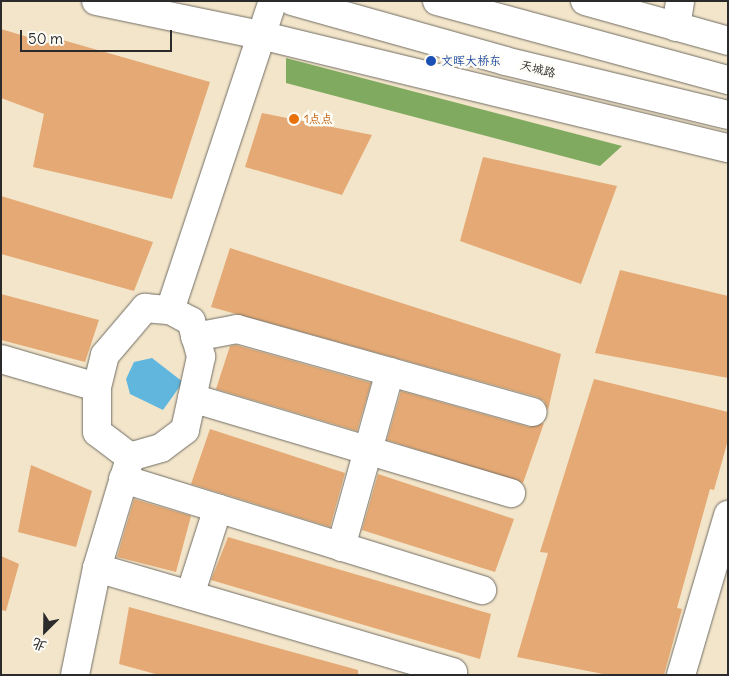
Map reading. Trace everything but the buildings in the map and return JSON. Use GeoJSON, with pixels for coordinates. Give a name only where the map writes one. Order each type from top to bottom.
{"type":"FeatureCollection","features":[{"type":"Feature","properties":{"kind":"street"},"geometry":{"type":"LineString","coordinates":[[96,1],[260,35],[728,148]]}},
{"type":"Feature","properties":{"kind":"street"},"geometry":{"type":"LineString","coordinates":[[170,310],[260,35],[273,1]]}},
{"type":"Feature","properties":{"kind":"street","name":"天城路"},"geometry":{"type":"LineString","coordinates":[[292,1],[505,61],[728,115]]}},
{"type":"Feature","properties":{"kind":"street"},"geometry":{"type":"LineString","coordinates":[[436,1],[728,80]]}},
{"type":"Feature","properties":{"kind":"street"},"geometry":{"type":"LineString","coordinates":[[585,1],[678,14],[728,41]]}},
{"type":"Feature","properties":{"kind":"street"},"geometry":{"type":"LineString","coordinates":[[505,61],[728,140]]}},
{"type":"Feature","properties":{"kind":"street"},"geometry":{"type":"LineString","coordinates":[[697,72],[728,75]]}},
{"type":"Feature","properties":{"kind":"street"},"geometry":{"type":"LineString","coordinates":[[75,675],[97,568],[126,468],[162,448],[185,430],[201,357],[191,321],[170,310],[145,308],[105,355],[97,387],[97,432],[126,468],[218,508],[482,590]]}},
{"type":"Feature","properties":{"kind":"street"},"geometry":{"type":"LineString","coordinates":[[195,337],[237,329],[533,412]]}},
{"type":"Feature","properties":{"kind":"street"},"geometry":{"type":"LineString","coordinates":[[1,358],[97,387]]}},
{"type":"Feature","properties":{"kind":"street"},"geometry":{"type":"LineString","coordinates":[[342,547],[390,372]]}},
{"type":"Feature","properties":{"kind":"street"},"geometry":{"type":"LineString","coordinates":[[192,398],[510,493]]}},
{"type":"Feature","properties":{"kind":"street"},"geometry":{"type":"LineString","coordinates":[[190,595],[218,508]]}},
{"type":"Feature","properties":{"kind":"street"},"geometry":{"type":"LineString","coordinates":[[680,675],[728,515]]}},
{"type":"Feature","properties":{"kind":"street"},"geometry":{"type":"LineString","coordinates":[[97,568],[453,672]]}},
{"type":"Feature","properties":{"kind":"green space"},"geometry":{"type":"Polygon","coordinates":[[[286,58],[622,146],[600,166],[286,83],[286,58]]]}},
{"type":"Feature","properties":{"kind":"water"},"geometry":{"type":"Polygon","coordinates":[[[152,358],[183,382],[163,410],[130,394],[126,379],[134,362],[152,358]]]}},
{"type":"Feature","properties":{"kind":"place","name":"文晖大桥东"},"geometry":{"type":"Point","coordinates":[431,61]}},
{"type":"Feature","properties":{"kind":"place","name":"1点点"},"geometry":{"type":"Point","coordinates":[294,119]}}]}
